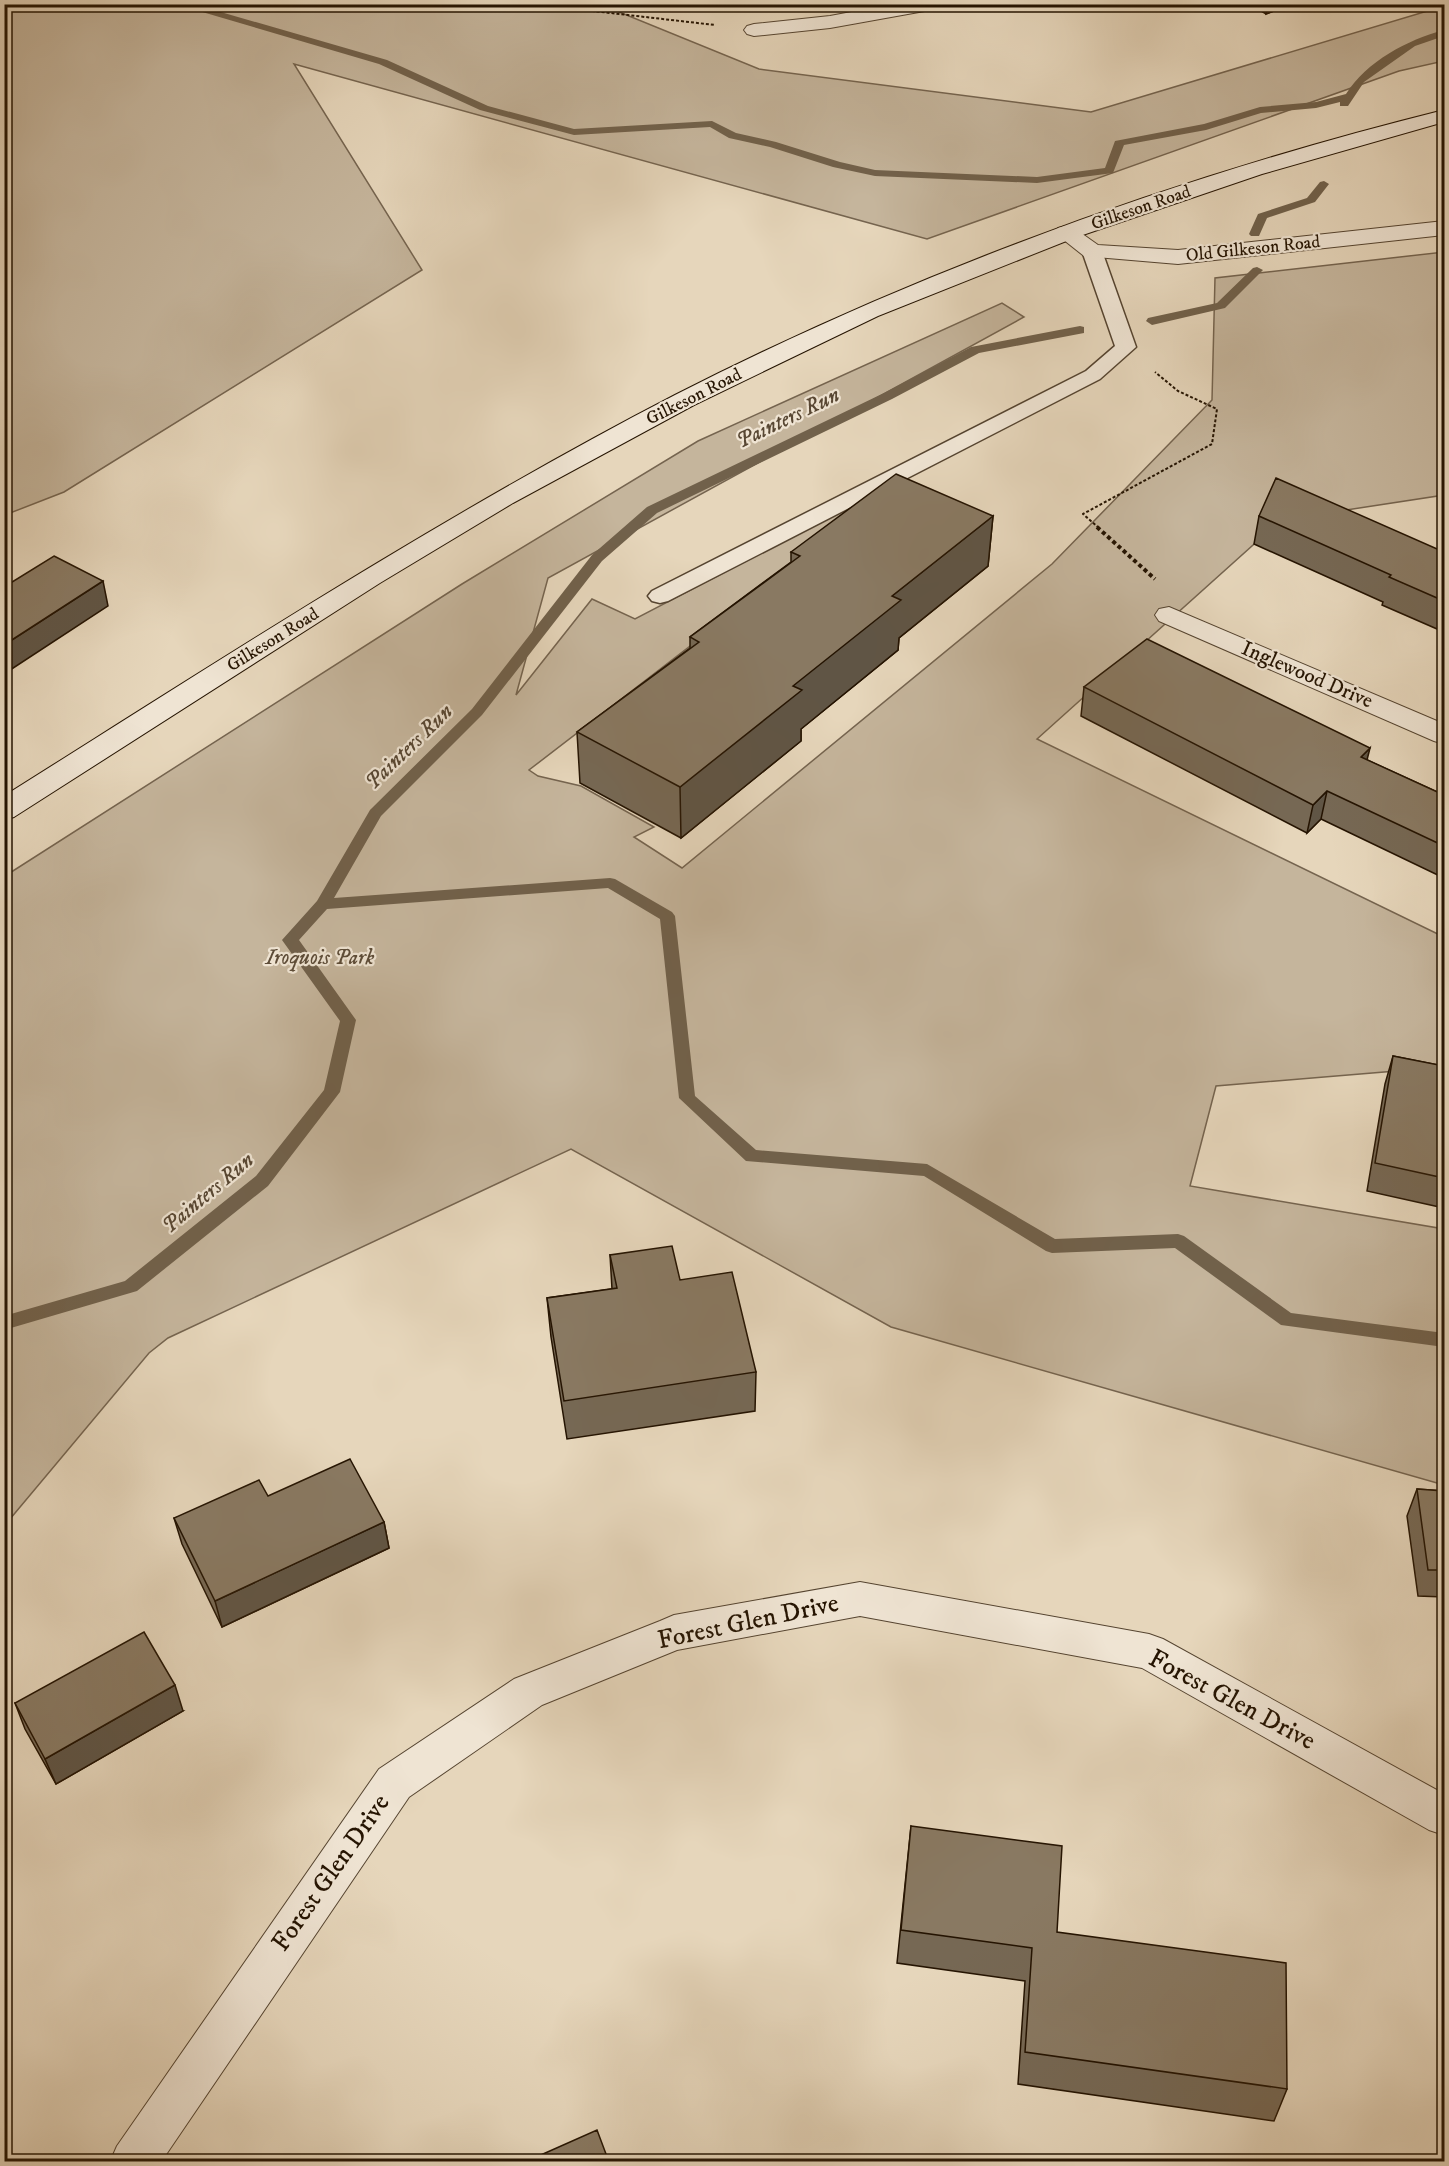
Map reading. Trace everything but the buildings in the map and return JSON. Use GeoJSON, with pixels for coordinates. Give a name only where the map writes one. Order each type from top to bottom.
{"type":"FeatureCollection","features":[{"type":"Feature","properties":{"kind":"street"},"geometry":{"type":"LineString","coordinates":[[754,30],[830,22],[930,4]]}},
{"type":"Feature","properties":{"kind":"street","name":"Gilkeson Road"},"geometry":{"type":"LineString","coordinates":[[4,810],[371,577],[504,498],[685,400],[870,311],[1066,233],[1254,169],[1444,116]]}},
{"type":"Feature","properties":{"kind":"street","name":"Old Gilkeson Road"},"geometry":{"type":"LineString","coordinates":[[1092,251],[1178,257],[1444,228]]}},
{"type":"Feature","properties":{"kind":"street"},"geometry":{"type":"LineString","coordinates":[[1066,233],[1092,251]]}},
{"type":"Feature","properties":{"kind":"street","name":"Inglewood Drive"},"geometry":{"type":"LineString","coordinates":[[1168,615],[1444,735]]}},
{"type":"Feature","properties":{"kind":"street","name":"Forest Glen Drive"},"geometry":{"type":"LineString","coordinates":[[133,2162],[394,1783],[528,1692],[674,1633],[860,1599],[1149,1652],[1444,1815]]}},
{"type":"Feature","properties":{"kind":"lane"},"geometry":{"type":"LineString","coordinates":[[660,596],[1093,375],[1126,347],[1092,251]]}},
{"type":"Feature","properties":{"kind":"path"},"geometry":{"type":"LineString","coordinates":[[532,4],[754,30]]}},
{"type":"Feature","properties":{"kind":"path"},"geometry":{"type":"LineString","coordinates":[[1163,585],[1083,514],[1212,444],[1217,409],[1178,391]]}},
{"type":"Feature","properties":{"kind":"green space"},"geometry":{"type":"Polygon","coordinates":[[[5,4],[602,5],[759,69],[1091,112],[1444,6],[1444,61],[1399,71],[927,239],[294,64],[422,270],[64,492],[5,515],[5,4]]]}},
{"type":"Feature","properties":{"kind":"green space","name":"Iroquois Park"},"geometry":{"type":"Polygon","coordinates":[[[1444,252],[1444,495],[1281,520],[1037,739],[1444,937],[1444,1067],[1216,1086],[1190,1186],[1444,1229],[1444,1485],[891,1327],[571,1149],[168,1338],[149,1353],[5,1525],[5,876],[462,584],[698,441],[1002,303],[1024,317],[548,578],[516,695],[592,599],[635,619],[844,510],[871,507],[529,770],[538,776],[581,786],[654,827],[634,837],[682,868],[1052,564],[1212,400],[1215,278],[1444,252]]]}},
{"type":"Feature","properties":{"kind":"waterway"},"geometry":{"type":"LineString","coordinates":[[180,4],[383,62],[484,108],[574,132],[712,124],[733,136],[772,144],[837,165],[875,173],[1037,180],[1109,171],[1119,143],[1206,127],[1260,110],[1316,105],[1349,96]]}},
{"type":"Feature","properties":{"kind":"waterway","name":"Painters Run"},"geometry":{"type":"LineString","coordinates":[[1344,104],[1360,80],[1411,44],[1444,33]]}},
{"type":"Feature","properties":{"kind":"waterway","name":"Painters Run"},"geometry":{"type":"LineString","coordinates":[[1255,234],[1262,216],[1311,200],[1324,184]]}},
{"type":"Feature","properties":{"kind":"waterway","name":"Painters Run"},"geometry":{"type":"LineString","coordinates":[[1152,321],[1221,306],[1257,270]]}},
{"type":"Feature","properties":{"kind":"waterway","name":"Painters Run"},"geometry":{"type":"LineString","coordinates":[[323,904],[375,813],[477,712],[597,558],[652,510],[888,396],[975,350],[1080,330]]}},
{"type":"Feature","properties":{"kind":"waterway"},"geometry":{"type":"LineString","coordinates":[[323,904],[610,883],[667,916],[687,1098],[752,1156],[927,1170],[1052,1246],[1178,1241],[1287,1320],[1444,1340]]}},
{"type":"Feature","properties":{"kind":"waterway","name":"Painters Run"},"geometry":{"type":"LineString","coordinates":[[4,1323],[131,1286],[262,1181],[332,1092],[348,1020],[290,940],[323,904]]}}]}
